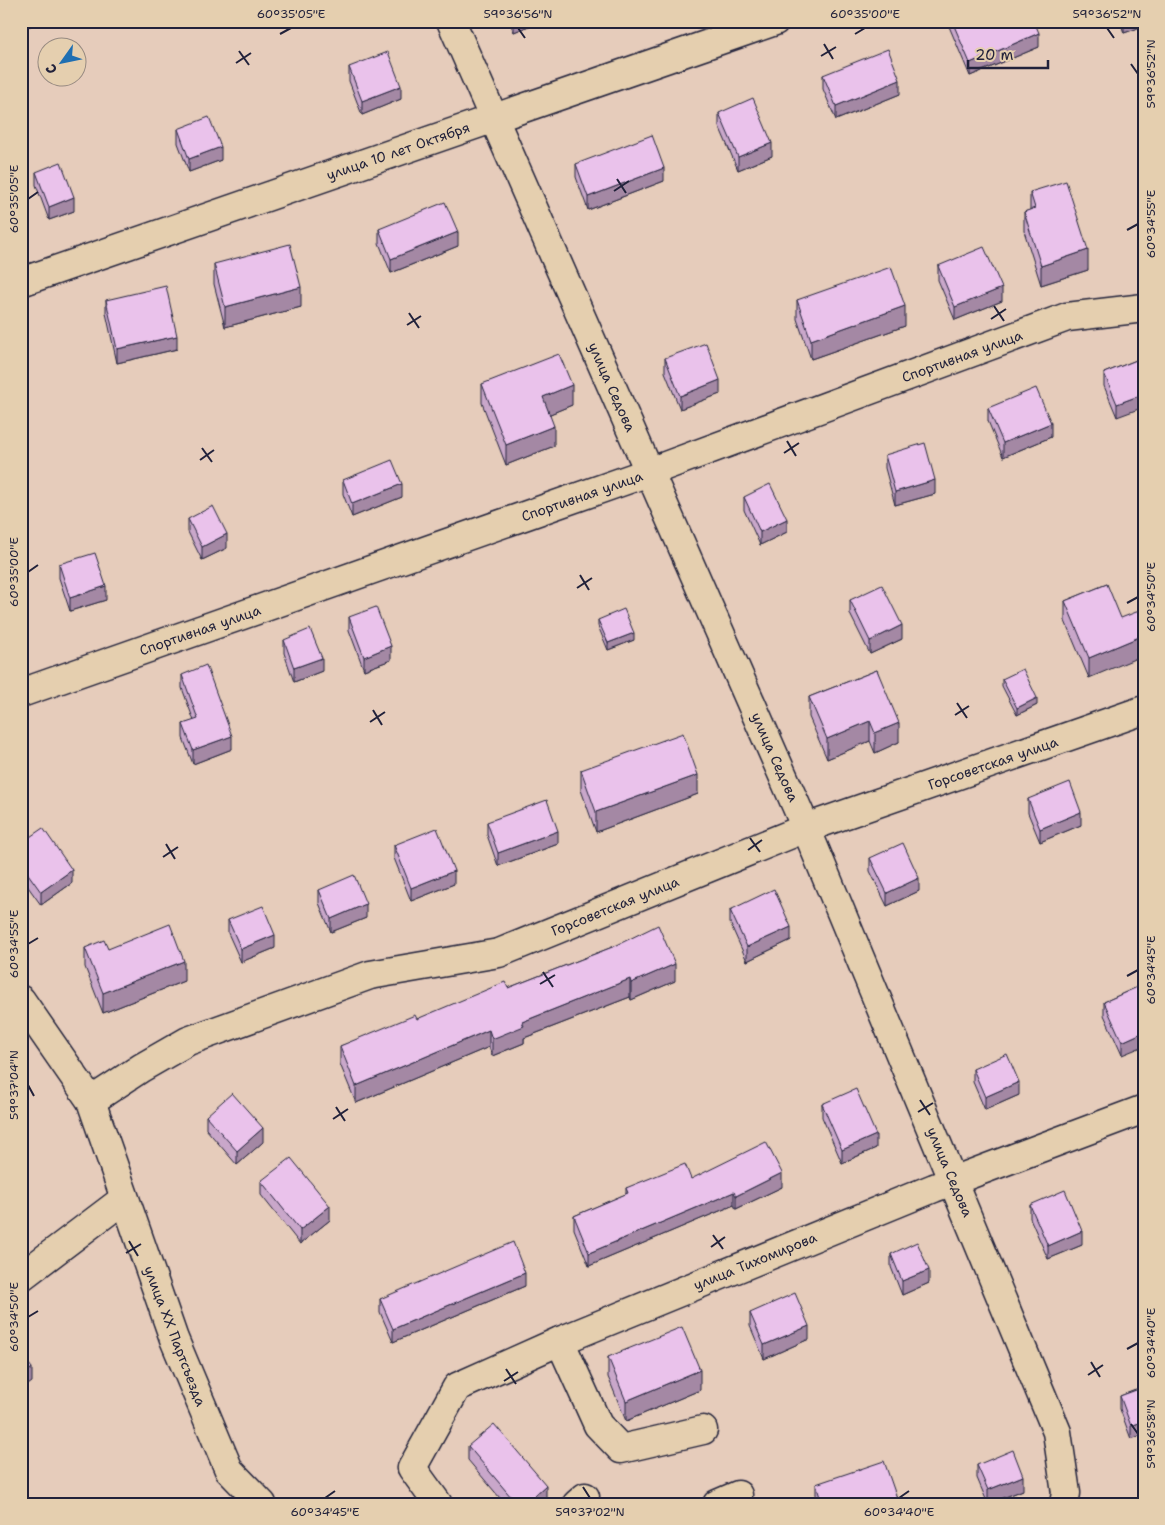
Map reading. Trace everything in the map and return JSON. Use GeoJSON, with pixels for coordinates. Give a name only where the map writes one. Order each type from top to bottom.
{"type":"FeatureCollection","features":[{"type":"Feature","properties":{"kind":"street","name":"улица Седова"},"geometry":{"type":"LineString","coordinates":[[451,21],[806,828],[1058,1432],[1066,1494],[1064,1504]]}},
{"type":"Feature","properties":{"kind":"street","name":"улица 10 лет Октября"},"geometry":{"type":"LineString","coordinates":[[21,282],[774,21]]}},
{"type":"Feature","properties":{"kind":"street","name":"Спортивная улица"},"geometry":{"type":"LineString","coordinates":[[21,693],[649,472],[1067,317],[1144,308]]}},
{"type":"Feature","properties":{"kind":"street","name":"Горсоветская улица"},"geometry":{"type":"LineString","coordinates":[[91,1101],[141,1068],[188,1041],[370,975],[499,953],[806,828],[1144,710]]}},
{"type":"Feature","properties":{"kind":"street","name":"улица XX Партсъезда"},"geometry":{"type":"LineString","coordinates":[[21,1000],[91,1101],[174,1339],[229,1470],[262,1504]]}},
{"type":"Feature","properties":{"kind":"street","name":"улица Тихомирова"},"geometry":{"type":"LineString","coordinates":[[438,1504],[412,1468],[456,1387],[560,1341],[953,1181],[1144,1109]]}},
{"type":"Feature","properties":{"kind":"street"},"geometry":{"type":"LineString","coordinates":[[21,1277],[124,1199]]}},
{"type":"Feature","properties":{"kind":"street"},"geometry":{"type":"LineString","coordinates":[[560,1341],[598,1425],[621,1448],[703,1430]]}},
{"type":"Feature","properties":{"kind":"building"},"geometry":{"type":"Polygon","coordinates":[[[952,21],[989,21],[991,26],[1003,21],[1034,21],[1039,33],[970,63],[952,21]]]}},
{"type":"Feature","properties":{"kind":"building"},"geometry":{"type":"Polygon","coordinates":[[[888,49],[900,80],[836,106],[823,75],[888,49]]]}},
{"type":"Feature","properties":{"kind":"building"},"geometry":{"type":"Polygon","coordinates":[[[388,52],[401,86],[362,101],[349,67],[388,52]]]}},
{"type":"Feature","properties":{"kind":"building"},"geometry":{"type":"Polygon","coordinates":[[[753,98],[772,143],[738,157],[719,113],[753,98]]]}},
{"type":"Feature","properties":{"kind":"building"},"geometry":{"type":"Polygon","coordinates":[[[209,117],[221,147],[189,159],[178,129],[209,117]]]}},
{"type":"Feature","properties":{"kind":"building"},"geometry":{"type":"Polygon","coordinates":[[[652,135],[664,168],[588,197],[576,164],[652,135]]]}},
{"type":"Feature","properties":{"kind":"building"},"geometry":{"type":"Polygon","coordinates":[[[61,162],[74,197],[49,207],[36,172],[61,162]]]}},
{"type":"Feature","properties":{"kind":"building"},"geometry":{"type":"Polygon","coordinates":[[[1066,181],[1088,250],[1041,266],[1024,212],[1035,208],[1030,192],[1066,181]]]}},
{"type":"Feature","properties":{"kind":"building"},"geometry":{"type":"Polygon","coordinates":[[[445,202],[458,232],[391,259],[379,229],[445,202]]]}},
{"type":"Feature","properties":{"kind":"building"},"geometry":{"type":"Polygon","coordinates":[[[290,244],[301,287],[225,307],[214,264],[290,244]]]}},
{"type":"Feature","properties":{"kind":"building"},"geometry":{"type":"Polygon","coordinates":[[[984,247],[1002,288],[955,307],[938,266],[984,247]]]}},
{"type":"Feature","properties":{"kind":"building"},"geometry":{"type":"Polygon","coordinates":[[[891,267],[905,306],[811,340],[797,300],[891,267]]]}},
{"type":"Feature","properties":{"kind":"building"},"geometry":{"type":"Polygon","coordinates":[[[166,286],[177,336],[117,349],[106,300],[166,286]]]}},
{"type":"Feature","properties":{"kind":"building"},"geometry":{"type":"Polygon","coordinates":[[[706,343],[720,380],[680,396],[665,358],[706,343]]]}},
{"type":"Feature","properties":{"kind":"building"},"geometry":{"type":"Polygon","coordinates":[[[559,354],[572,385],[543,397],[554,426],[506,445],[482,384],[559,354]]]}},
{"type":"Feature","properties":{"kind":"building"},"geometry":{"type":"Polygon","coordinates":[[[1144,357],[1144,394],[1117,404],[1104,373],[1144,357]]]}},
{"type":"Feature","properties":{"kind":"building"},"geometry":{"type":"Polygon","coordinates":[[[1036,388],[1051,423],[1003,443],[988,408],[1036,388]]]}},
{"type":"Feature","properties":{"kind":"building"},"geometry":{"type":"Polygon","coordinates":[[[925,443],[935,480],[895,492],[885,455],[925,443]]]}},
{"type":"Feature","properties":{"kind":"building"},"geometry":{"type":"Polygon","coordinates":[[[392,460],[402,484],[352,504],[343,480],[392,460]]]}},
{"type":"Feature","properties":{"kind":"building"},"geometry":{"type":"Polygon","coordinates":[[[770,484],[787,519],[760,532],[744,497],[770,484]]]}},
{"type":"Feature","properties":{"kind":"building"},"geometry":{"type":"Polygon","coordinates":[[[213,506],[227,534],[202,547],[188,519],[213,506]]]}},
{"type":"Feature","properties":{"kind":"building"},"geometry":{"type":"Polygon","coordinates":[[[95,553],[106,586],[70,598],[59,564],[95,553]]]}},
{"type":"Feature","properties":{"kind":"building"},"geometry":{"type":"Polygon","coordinates":[[[1107,584],[1121,618],[1144,609],[1144,635],[1089,658],[1065,601],[1107,584]]]}},
{"type":"Feature","properties":{"kind":"building"},"geometry":{"type":"Polygon","coordinates":[[[882,585],[902,625],[870,641],[850,600],[882,585]]]}},
{"type":"Feature","properties":{"kind":"building"},"geometry":{"type":"Polygon","coordinates":[[[376,607],[391,646],[364,657],[349,617],[376,607]]]}},
{"type":"Feature","properties":{"kind":"building"},"geometry":{"type":"Polygon","coordinates":[[[624,609],[634,633],[608,643],[598,620],[624,609]]]}},
{"type":"Feature","properties":{"kind":"building"},"geometry":{"type":"Polygon","coordinates":[[[310,629],[322,658],[294,668],[284,640],[310,629]]]}},
{"type":"Feature","properties":{"kind":"building"},"geometry":{"type":"Polygon","coordinates":[[[206,665],[232,736],[193,750],[183,724],[198,719],[182,675],[206,665]]]}},
{"type":"Feature","properties":{"kind":"building"},"geometry":{"type":"Polygon","coordinates":[[[1023,669],[1037,698],[1017,708],[1002,679],[1023,669]]]}},
{"type":"Feature","properties":{"kind":"building"},"geometry":{"type":"Polygon","coordinates":[[[877,670],[899,723],[875,733],[870,721],[827,739],[809,697],[877,670]]]}},
{"type":"Feature","properties":{"kind":"building"},"geometry":{"type":"Polygon","coordinates":[[[683,733],[698,775],[596,812],[581,770],[683,733]]]}},
{"type":"Feature","properties":{"kind":"building"},"geometry":{"type":"Polygon","coordinates":[[[1070,782],[1081,812],[1040,829],[1028,799],[1070,782]]]}},
{"type":"Feature","properties":{"kind":"building"},"geometry":{"type":"Polygon","coordinates":[[[547,800],[558,831],[498,853],[487,822],[547,800]]]}},
{"type":"Feature","properties":{"kind":"building"},"geometry":{"type":"Polygon","coordinates":[[[43,828],[72,870],[41,892],[21,864],[21,843],[43,828]]]}},
{"type":"Feature","properties":{"kind":"building"},"geometry":{"type":"Polygon","coordinates":[[[437,828],[454,871],[411,888],[394,845],[437,828]]]}},
{"type":"Feature","properties":{"kind":"building"},"geometry":{"type":"Polygon","coordinates":[[[903,843],[919,878],[887,893],[870,858],[903,843]]]}},
{"type":"Feature","properties":{"kind":"building"},"geometry":{"type":"Polygon","coordinates":[[[354,875],[366,904],[331,919],[319,890],[354,875]]]}},
{"type":"Feature","properties":{"kind":"building"},"geometry":{"type":"Polygon","coordinates":[[[774,889],[791,927],[747,947],[730,910],[774,889]]]}},
{"type":"Feature","properties":{"kind":"building"},"geometry":{"type":"Polygon","coordinates":[[[263,906],[275,935],[241,949],[228,920],[263,906]]]}},
{"type":"Feature","properties":{"kind":"building"},"geometry":{"type":"Polygon","coordinates":[[[170,924],[184,961],[103,993],[85,948],[104,940],[108,949],[170,924]]]}},
{"type":"Feature","properties":{"kind":"building"},"geometry":{"type":"Polygon","coordinates":[[[658,925],[675,964],[631,983],[630,979],[522,1022],[524,1026],[492,1039],[489,1030],[356,1086],[340,1046],[415,1015],[417,1019],[505,982],[508,988],[615,946],[658,925]]]}},
{"type":"Feature","properties":{"kind":"building"},"geometry":{"type":"Polygon","coordinates":[[[1144,984],[1144,1032],[1122,1042],[1104,1002],[1144,984]]]}},
{"type":"Feature","properties":{"kind":"building"},"geometry":{"type":"Polygon","coordinates":[[[1007,1054],[1019,1082],[985,1097],[973,1069],[1007,1054]]]}},
{"type":"Feature","properties":{"kind":"building"},"geometry":{"type":"Polygon","coordinates":[[[856,1089],[876,1135],[842,1150],[822,1104],[856,1089]]]}},
{"type":"Feature","properties":{"kind":"building"},"geometry":{"type":"Polygon","coordinates":[[[232,1093],[263,1128],[237,1151],[206,1116],[232,1093]]]}},
{"type":"Feature","properties":{"kind":"building"},"geometry":{"type":"Polygon","coordinates":[[[766,1142],[782,1173],[736,1196],[734,1192],[589,1253],[574,1216],[628,1193],[626,1188],[685,1164],[691,1179],[766,1142]]]}},
{"type":"Feature","properties":{"kind":"building"},"geometry":{"type":"Polygon","coordinates":[[[291,1158],[330,1206],[300,1230],[261,1181],[291,1158]]]}},
{"type":"Feature","properties":{"kind":"building"},"geometry":{"type":"Polygon","coordinates":[[[1065,1190],[1082,1231],[1048,1246],[1030,1205],[1065,1190]]]}},
{"type":"Feature","properties":{"kind":"building"},"geometry":{"type":"Polygon","coordinates":[[[513,1242],[525,1273],[393,1329],[380,1299],[513,1242]]]}},
{"type":"Feature","properties":{"kind":"building"},"geometry":{"type":"Polygon","coordinates":[[[917,1242],[929,1270],[902,1281],[891,1254],[917,1242]]]}},
{"type":"Feature","properties":{"kind":"building"},"geometry":{"type":"Polygon","coordinates":[[[795,1293],[809,1326],[764,1345],[750,1313],[795,1293]]]}},
{"type":"Feature","properties":{"kind":"building"},"geometry":{"type":"Polygon","coordinates":[[[682,1327],[700,1370],[626,1401],[608,1357],[682,1327]]]}},
{"type":"Feature","properties":{"kind":"building"},"geometry":{"type":"Polygon","coordinates":[[[21,1354],[32,1368],[21,1377],[21,1354]]]}},
{"type":"Feature","properties":{"kind":"building"},"geometry":{"type":"Polygon","coordinates":[[[1144,1387],[1144,1421],[1131,1426],[1120,1396],[1144,1387]]]}},
{"type":"Feature","properties":{"kind":"building"},"geometry":{"type":"Polygon","coordinates":[[[494,1424],[546,1485],[525,1504],[517,1504],[468,1446],[494,1424]]]}},
{"type":"Feature","properties":{"kind":"building"},"geometry":{"type":"Polygon","coordinates":[[[1013,1450],[1023,1476],[988,1490],[977,1465],[1013,1450]]]}},
{"type":"Feature","properties":{"kind":"building"},"geometry":{"type":"Polygon","coordinates":[[[884,1461],[899,1504],[822,1504],[816,1484],[884,1461]]]}}]}
